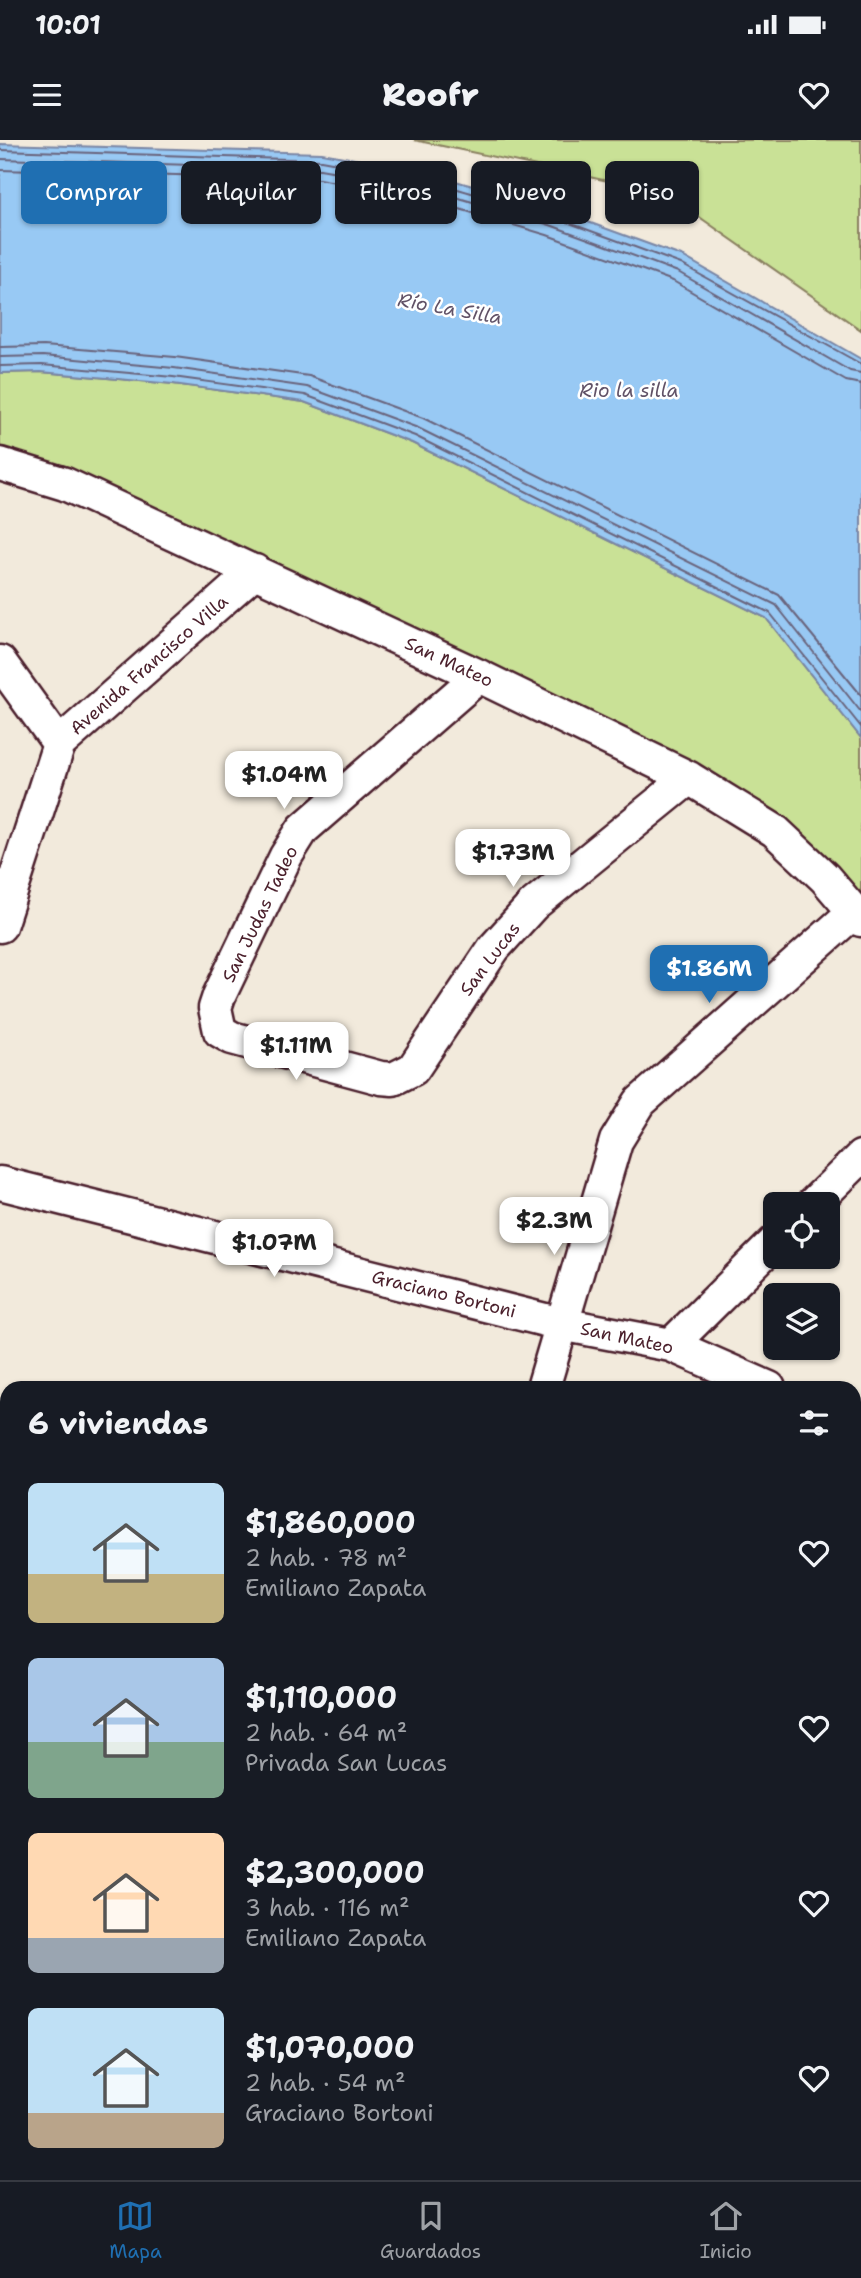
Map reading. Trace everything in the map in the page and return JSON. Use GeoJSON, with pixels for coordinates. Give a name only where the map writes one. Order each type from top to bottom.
{"type":"FeatureCollection","features":[{"type":"Feature","properties":{"kind":"street","name":"San Mateo"},"geometry":{"type":"LineString","coordinates":[[0,464],[65,484],[256,571],[689,778],[775,831],[825,877],[858,915]]}},
{"type":"Feature","properties":{"kind":"street","name":"Avenida Francisco Villa"},"geometry":{"type":"LineString","coordinates":[[0,926],[59,744],[256,571]]}},
{"type":"Feature","properties":{"kind":"street"},"geometry":{"type":"LineString","coordinates":[[0,662],[59,744]]}},
{"type":"Feature","properties":{"kind":"street","name":"San Judas Tadeo"},"geometry":{"type":"LineString","coordinates":[[405,1075],[381,1078],[232,1038],[220,1031],[215,1008],[286,856],[303,829],[479,676]]}},
{"type":"Feature","properties":{"kind":"street","name":"San Lucas"},"geometry":{"type":"LineString","coordinates":[[405,1075],[413,1069],[494,948],[533,905],[689,778]]}},
{"type":"Feature","properties":{"kind":"street"},"geometry":{"type":"LineString","coordinates":[[545,1381],[616,1141],[625,1121],[640,1102],[858,915]]}},
{"type":"Feature","properties":{"kind":"street"},"geometry":{"type":"LineString","coordinates":[[825,1192],[861,1157]]}},
{"type":"Feature","properties":{"kind":"street","name":"Graciano Bortoni"},"geometry":{"type":"LineString","coordinates":[[0,1183],[561,1324]]}},
{"type":"Feature","properties":{"kind":"street"},"geometry":{"type":"LineString","coordinates":[[671,1345],[763,1254]]}},
{"type":"Feature","properties":{"kind":"street","name":"San Mateo"},"geometry":{"type":"LineString","coordinates":[[561,1324],[671,1345],[753,1381]]}},
{"type":"Feature","properties":{"kind":"green space"},"geometry":{"type":"Polygon","coordinates":[[[414,140],[861,140],[861,330],[699,217],[699,161],[605,161],[605,180],[591,177],[591,161],[513,161],[414,140]]]}},
{"type":"Feature","properties":{"kind":"green space"},"geometry":{"type":"Polygon","coordinates":[[[41,372],[173,384],[304,402],[412,443],[766,618],[861,738],[861,920],[775,831],[0,464],[0,373],[41,372]]]}},
{"type":"Feature","properties":{"kind":"water","name":"Rio la silla"},"geometry":{"type":"Polygon","coordinates":[[[0,144],[322,153],[365,161],[335,161],[335,224],[457,224],[457,181],[471,185],[471,224],[591,223],[684,257],[861,359],[861,738],[766,618],[412,443],[304,402],[173,384],[41,372],[0,373],[0,144]]]}},
{"type":"Feature","properties":{"kind":"water label","name":"Río La Silla"},"geometry":{"type":"Point","coordinates":[450,308]}}]}
